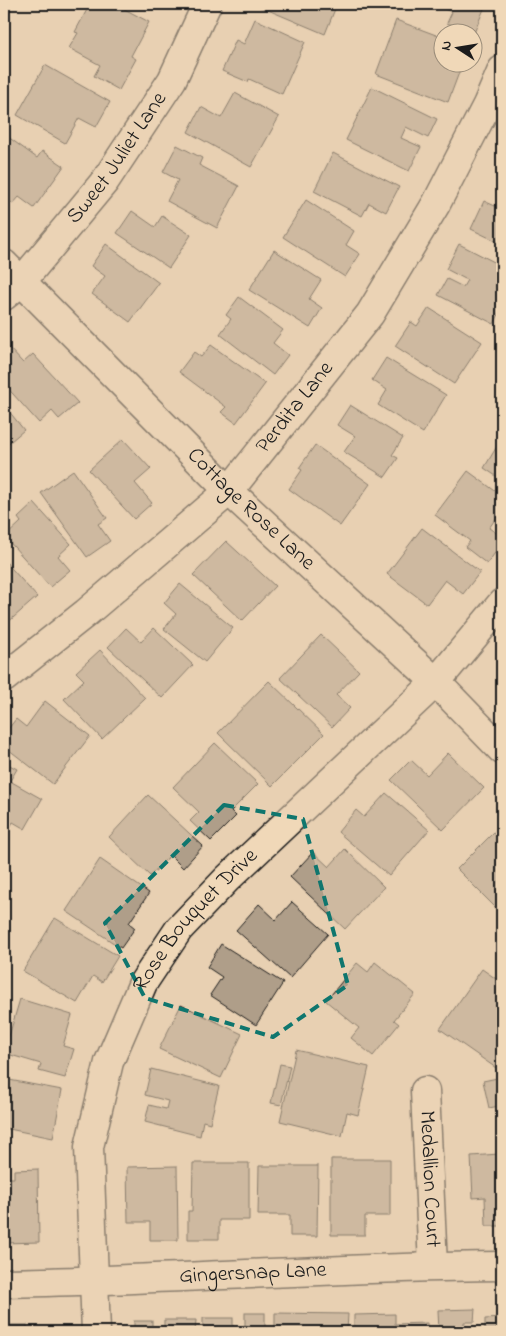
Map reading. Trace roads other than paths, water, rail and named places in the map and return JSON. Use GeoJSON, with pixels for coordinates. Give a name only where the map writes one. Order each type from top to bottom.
{"type":"FeatureCollection","features":[{"type":"Feature","properties":{"kind":"street","name":"Sweet Juliet Lane"},"geometry":{"type":"LineString","coordinates":[[10,280],[110,174],[172,80],[207,4]]}},
{"type":"Feature","properties":{"kind":"street","name":"Perdita Lane"},"geometry":{"type":"LineString","coordinates":[[4,678],[86,613],[229,491],[370,314],[436,204],[487,105],[502,70]]}},
{"type":"Feature","properties":{"kind":"street","name":"Cottage Rose Lane"},"geometry":{"type":"LineString","coordinates":[[10,280],[229,491],[436,682],[502,750]]}},
{"type":"Feature","properties":{"kind":"street","name":"Rose Bouquet Drive"},"geometry":{"type":"LineString","coordinates":[[96,1332],[89,1147],[109,1062],[143,983],[180,929],[226,879],[436,682],[502,603]]}},
{"type":"Feature","properties":{"kind":"street","name":"Medallion Court"},"geometry":{"type":"LineString","coordinates":[[425,1091],[433,1266]]}},
{"type":"Feature","properties":{"kind":"street","name":"Gingersnap Lane"},"geometry":{"type":"LineString","coordinates":[[4,1283],[94,1282],[433,1266],[502,1266]]}}]}
